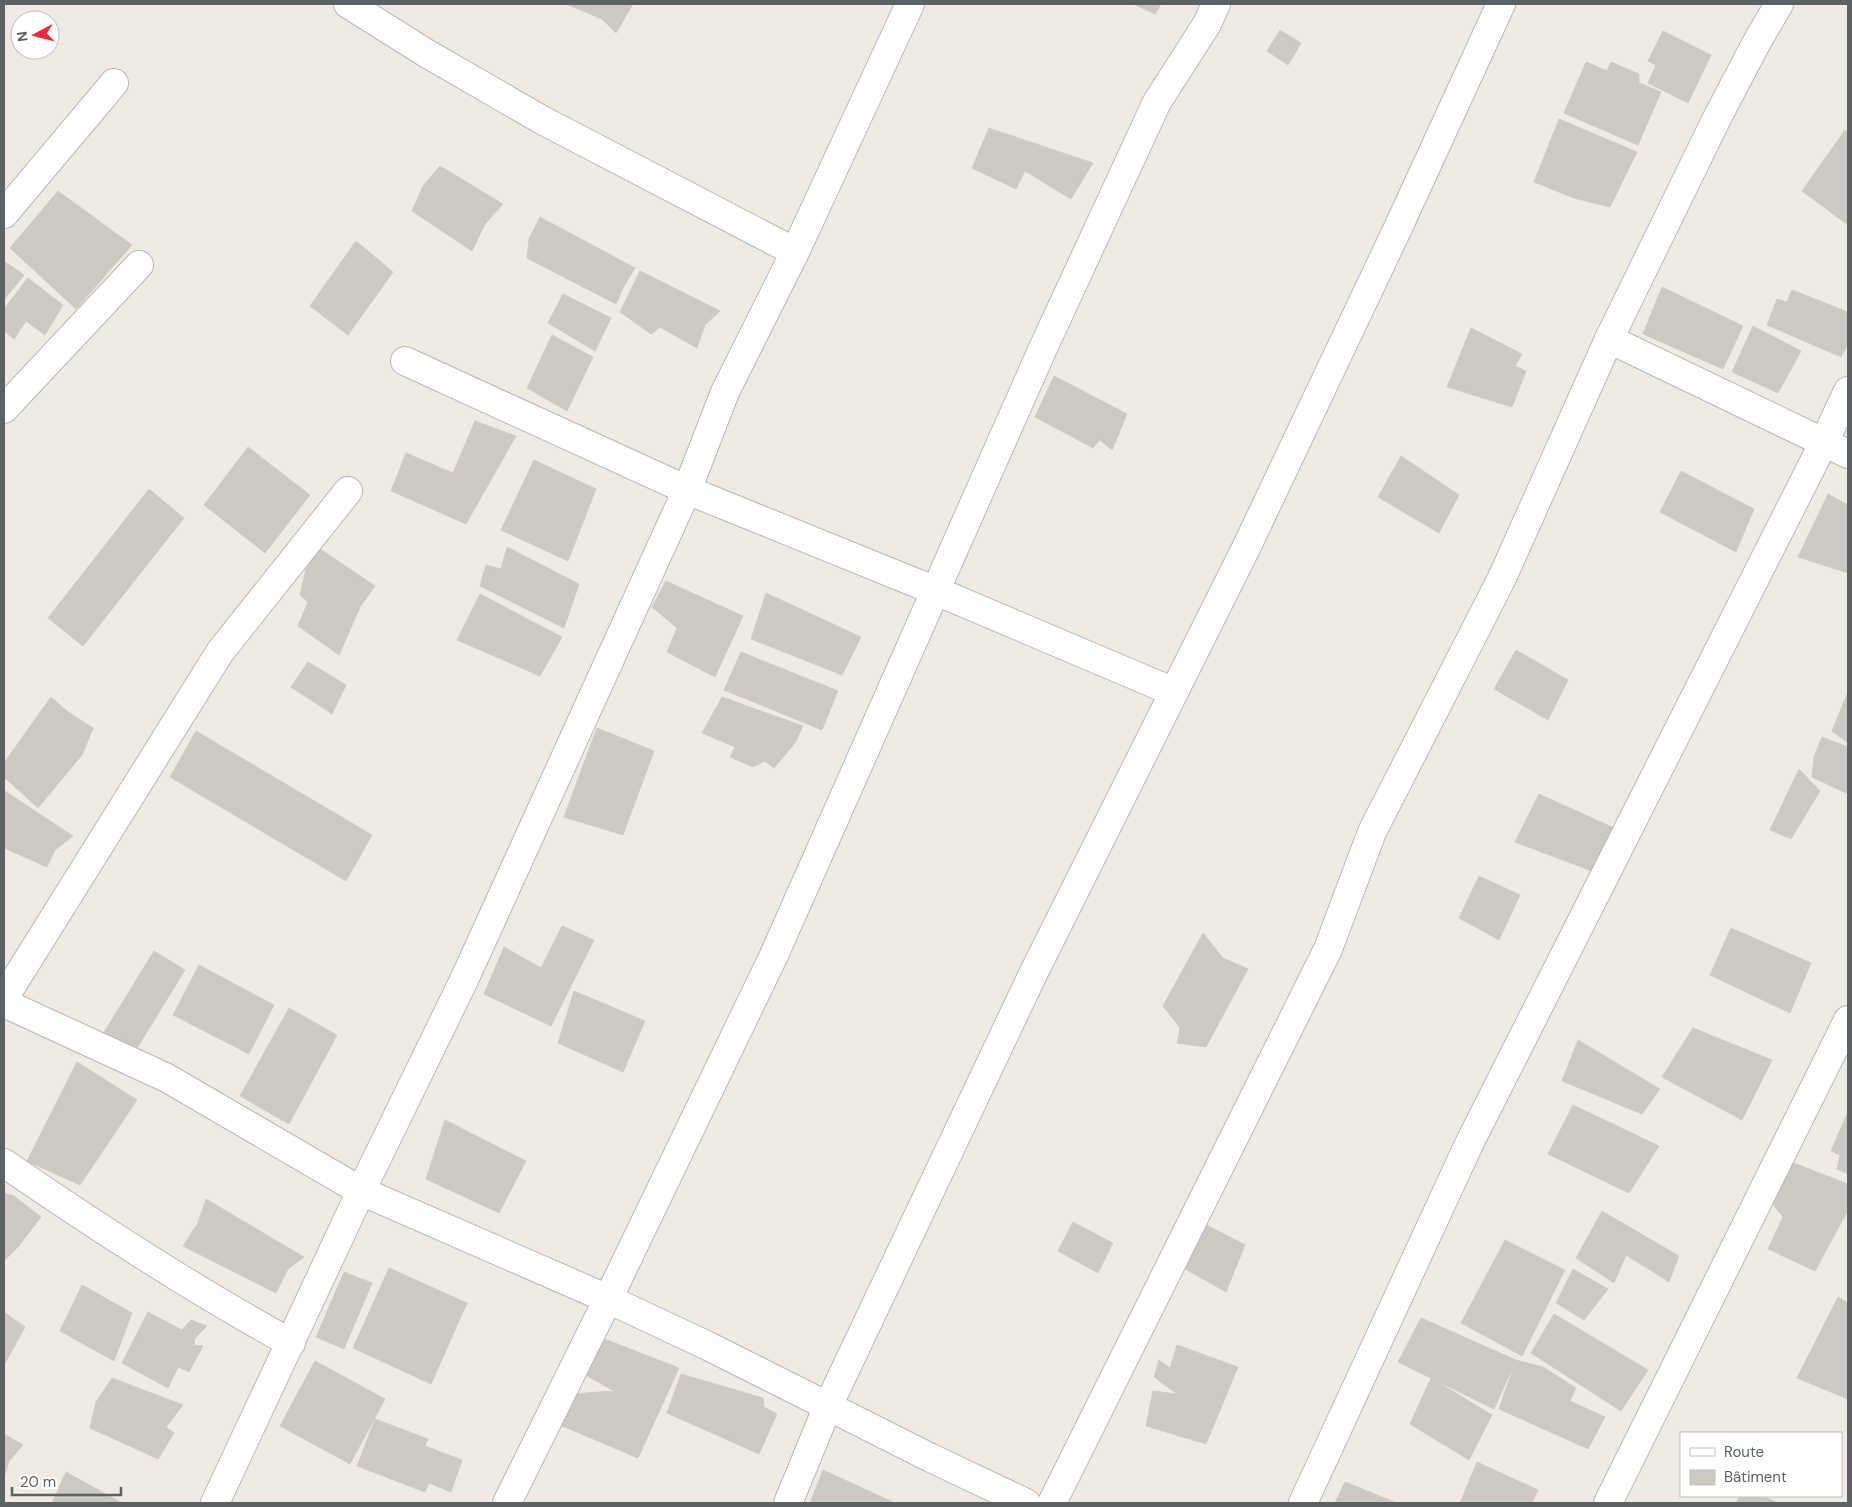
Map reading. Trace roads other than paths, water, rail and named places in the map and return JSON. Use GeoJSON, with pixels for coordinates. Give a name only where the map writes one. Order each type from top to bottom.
{"type":"FeatureCollection","features":[{"type":"Feature","properties":{"kind":"street"},"geometry":{"type":"LineString","coordinates":[[348,4],[426,53],[542,120],[795,252]]}},
{"type":"Feature","properties":{"kind":"street"},"geometry":{"type":"LineString","coordinates":[[215,1503],[361,1191],[464,980],[687,490],[724,392],[795,252],[910,4]]}},
{"type":"Feature","properties":{"kind":"street"},"geometry":{"type":"LineString","coordinates":[[507,1503],[774,955],[1044,346],[1157,102],[1208,24],[1216,4]]}},
{"type":"Feature","properties":{"kind":"street"},"geometry":{"type":"LineString","coordinates":[[788,1503],[828,1406],[1033,974],[1250,540],[1501,4]]}},
{"type":"Feature","properties":{"kind":"street"},"geometry":{"type":"LineString","coordinates":[[1052,1503],[1328,949],[1372,832],[1502,578],[1609,339],[1718,116],[1779,4]]}},
{"type":"Feature","properties":{"kind":"street"},"geometry":{"type":"LineString","coordinates":[[4,214],[114,83]]}},
{"type":"Feature","properties":{"kind":"street"},"geometry":{"type":"LineString","coordinates":[[4,410],[139,265]]}},
{"type":"Feature","properties":{"kind":"street"},"geometry":{"type":"LineString","coordinates":[[1609,339],[1848,454]]}},
{"type":"Feature","properties":{"kind":"street"},"geometry":{"type":"LineString","coordinates":[[405,360],[687,490],[936,591],[1174,692]]}},
{"type":"Feature","properties":{"kind":"street"},"geometry":{"type":"LineString","coordinates":[[1303,1503],[1469,1144],[1848,391]]}},
{"type":"Feature","properties":{"kind":"street"},"geometry":{"type":"LineString","coordinates":[[4,998],[220,652],[348,490]]}},
{"type":"Feature","properties":{"kind":"street"},"geometry":{"type":"LineString","coordinates":[[4,1003],[167,1078],[361,1191],[608,1299],[1026,1503]]}},
{"type":"Feature","properties":{"kind":"street"},"geometry":{"type":"LineString","coordinates":[[1608,1503],[1848,1020]]}},
{"type":"Feature","properties":{"kind":"street"},"geometry":{"type":"LineString","coordinates":[[4,1163],[63,1204],[223,1306],[291,1343]]}}]}
